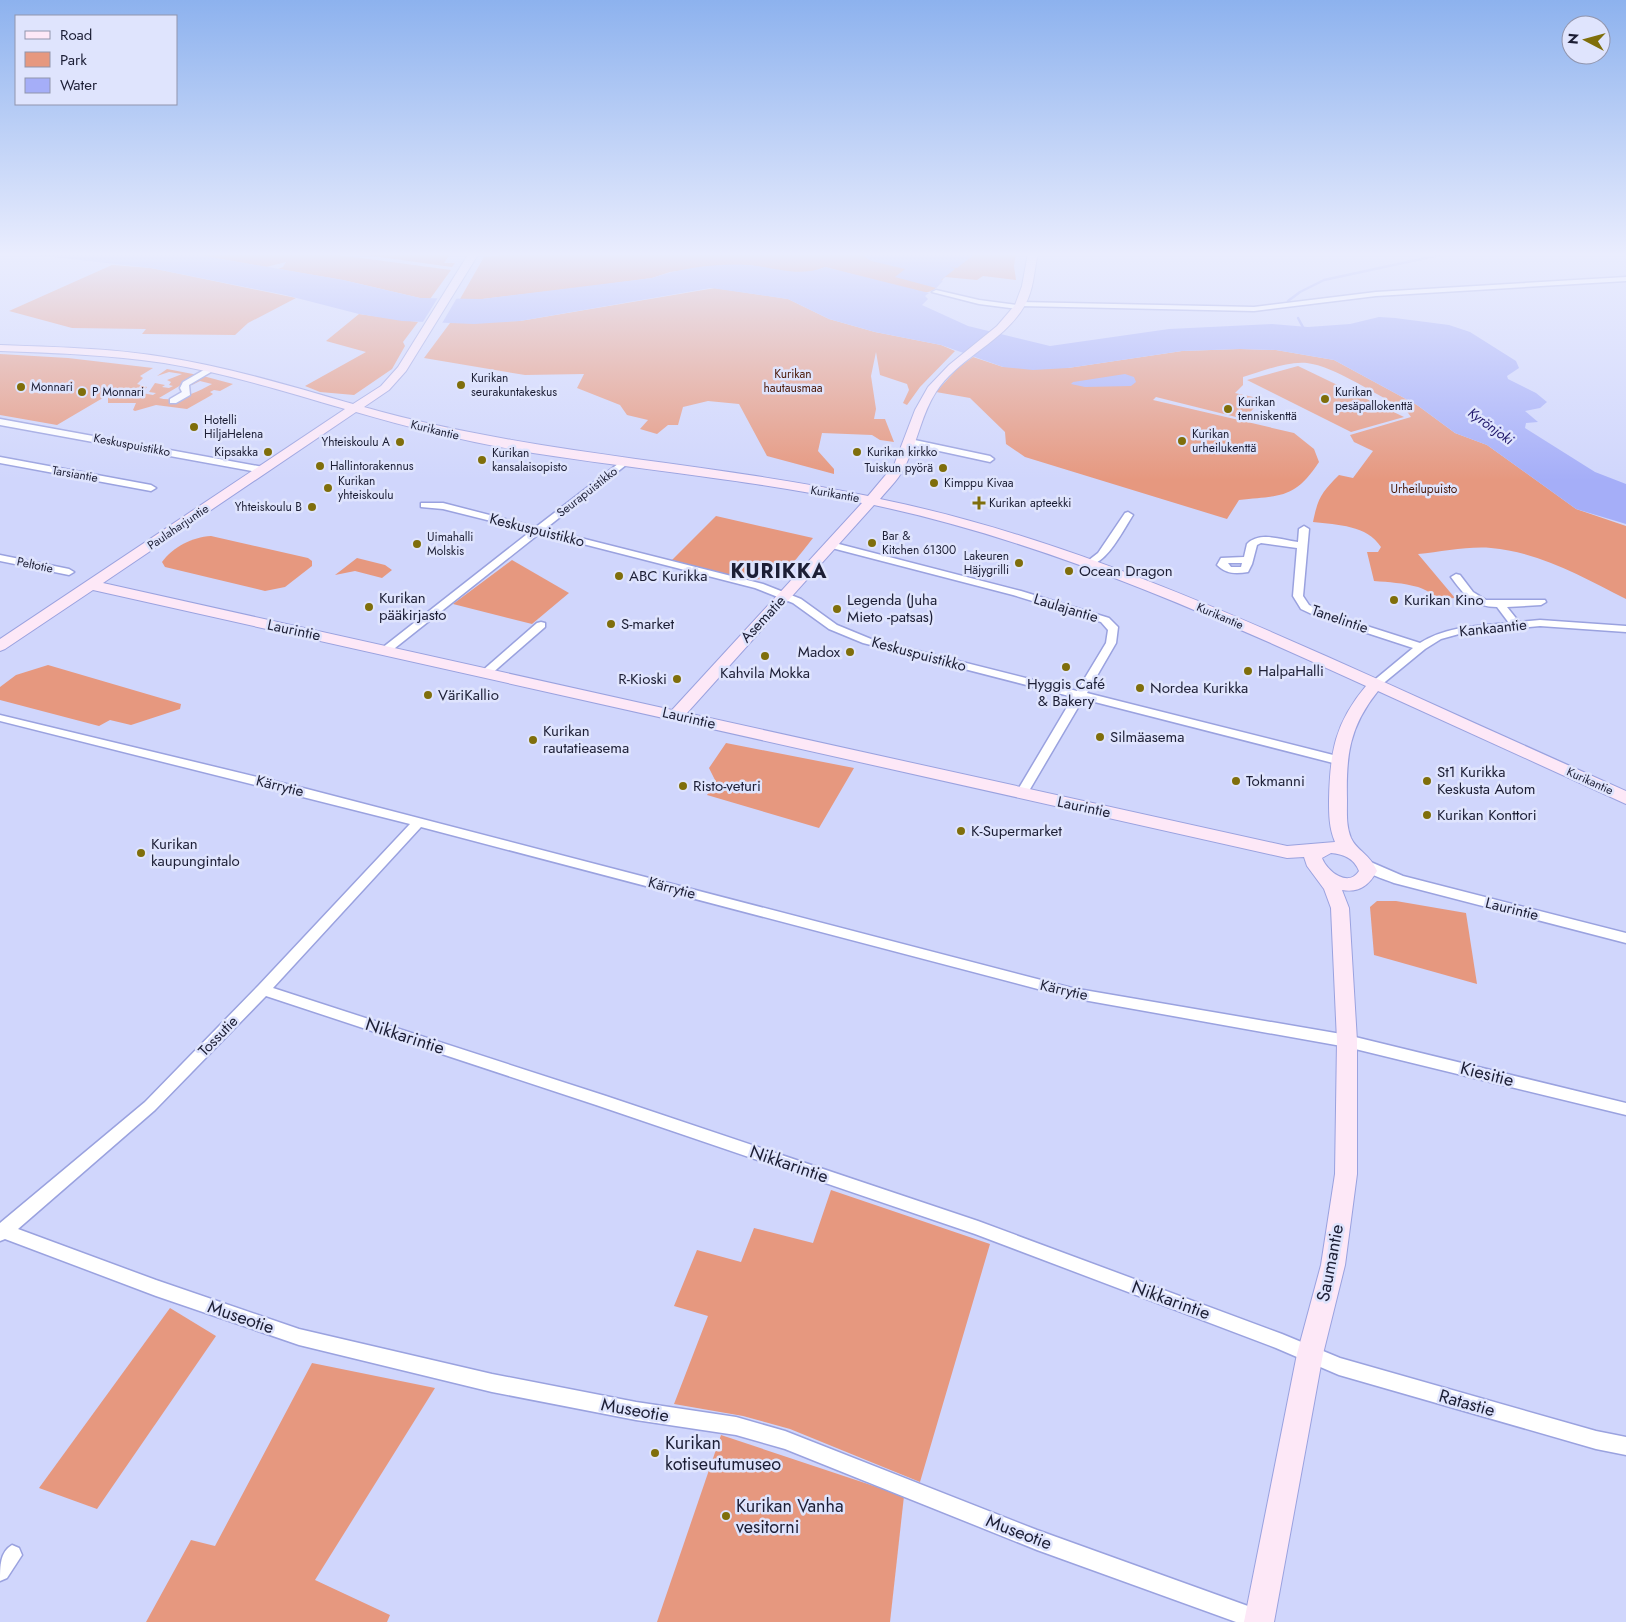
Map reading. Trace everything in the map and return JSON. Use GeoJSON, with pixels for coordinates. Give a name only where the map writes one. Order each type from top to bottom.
{"type":"FeatureCollection","features":[{"type":"Feature","properties":{"kind":"street","name":"Paulaharjuntie"},"geometry":{"type":"LineString","coordinates":[[0,646],[355,409],[394,378],[428,329]]}},
{"type":"Feature","properties":{"kind":"street","name":"Asematie"},"geometry":{"type":"LineString","coordinates":[[676,715],[871,501],[903,462],[920,409],[938,381],[999,329]]}},
{"type":"Feature","properties":{"kind":"street","name":"Kurikantie"},"geometry":{"type":"LineString","coordinates":[[0,348],[127,356],[212,370],[264,382],[355,409],[467,437],[623,463],[721,475],[871,501],[993,530],[1094,562],[1376,684],[1626,798]]}},
{"type":"Feature","properties":{"kind":"street"},"geometry":{"type":"LineString","coordinates":[[174,401],[186,393],[184,388],[186,384],[212,370]]}},
{"type":"Feature","properties":{"kind":"street","name":"Keskuspuistikko"},"geometry":{"type":"LineString","coordinates":[[0,422],[263,470]]}},
{"type":"Feature","properties":{"kind":"street"},"geometry":{"type":"LineString","coordinates":[[910,442],[990,459]]}},
{"type":"Feature","properties":{"kind":"street","name":"Tarsiantie"},"geometry":{"type":"LineString","coordinates":[[0,460],[151,488]]}},
{"type":"Feature","properties":{"kind":"street","name":"Seurapuistikko"},"geometry":{"type":"LineString","coordinates":[[386,650],[623,463]]}},
{"type":"Feature","properties":{"kind":"street","name":"Keskuspuistikko"},"geometry":{"type":"LineString","coordinates":[[424,505],[443,506],[759,586],[797,601],[833,627],[868,641],[1337,760]]}},
{"type":"Feature","properties":{"kind":"street"},"geometry":{"type":"LineString","coordinates":[[1094,562],[1102,555],[1128,515]]}},
{"type":"Feature","properties":{"kind":"street","name":"Tanelintie"},"geometry":{"type":"LineString","coordinates":[[1304,529],[1298,596],[1305,607],[1322,615],[1421,647]]}},
{"type":"Feature","properties":{"kind":"street"},"geometry":{"type":"LineString","coordinates":[[1248,560],[1252,544],[1259,540],[1302,546]]}},
{"type":"Feature","properties":{"kind":"street","name":"Laulajantie"},"geometry":{"type":"LineString","coordinates":[[831,545],[1017,593],[1105,620],[1113,626],[1115,632],[1022,793]]}},
{"type":"Feature","properties":{"kind":"street","name":"Peltotie"},"geometry":{"type":"LineString","coordinates":[[0,558],[69,572]]}},
{"type":"Feature","properties":{"kind":"street"},"geometry":{"type":"LineString","coordinates":[[1456,577],[1476,601],[1488,605],[1541,602]]}},
{"type":"Feature","properties":{"kind":"street","name":"Laurintie"},"geometry":{"type":"LineString","coordinates":[[91,585],[1319,860]]}},
{"type":"Feature","properties":{"kind":"street"},"geometry":{"type":"LineString","coordinates":[[1500,604],[1516,625]]}},
{"type":"Feature","properties":{"kind":"street","name":"Kankaantie"},"geometry":{"type":"LineString","coordinates":[[1376,684],[1421,647],[1437,637],[1458,631],[1516,625],[1571,624],[1626,629]]}},
{"type":"Feature","properties":{"kind":"street"},"geometry":{"type":"LineString","coordinates":[[486,672],[541,626]]}},
{"type":"Feature","properties":{"kind":"street"},"geometry":{"type":"LineString","coordinates":[[1319,860],[1338,831],[1337,760],[1340,745],[1354,712],[1376,684]]}},
{"type":"Feature","properties":{"kind":"street","name":"Kärrytie"},"geometry":{"type":"LineString","coordinates":[[0,718],[419,822],[1072,993],[1347,1041]]}},
{"type":"Feature","properties":{"kind":"street","name":"Tossutie"},"geometry":{"type":"LineString","coordinates":[[1,1232],[150,1106],[263,990],[419,822]]}},
{"type":"Feature","properties":{"kind":"street"},"geometry":{"type":"LineString","coordinates":[[1338,831],[1350,851],[1355,882]]}},
{"type":"Feature","properties":{"kind":"street"},"geometry":{"type":"LineString","coordinates":[[1319,860],[1330,846],[1350,851]]}},
{"type":"Feature","properties":{"kind":"street","name":"Saumantie"},"geometry":{"type":"LineString","coordinates":[[1259,1621],[1310,1354],[1333,1265],[1346,1174],[1347,1041],[1355,882],[1332,886],[1319,860]]}},
{"type":"Feature","properties":{"kind":"street","name":"Laurintie"},"geometry":{"type":"LineString","coordinates":[[1355,882],[1399,880],[1626,938]]}},
{"type":"Feature","properties":{"kind":"street","name":"Nikkarintie"},"geometry":{"type":"LineString","coordinates":[[263,990],[601,1100],[978,1228],[1310,1354]]}},
{"type":"Feature","properties":{"kind":"street","name":"Kiesitie"},"geometry":{"type":"LineString","coordinates":[[1347,1041],[1626,1108]]}},
{"type":"Feature","properties":{"kind":"street","name":"Museotie"},"geometry":{"type":"LineString","coordinates":[[1,1232],[299,1337],[492,1383],[636,1411],[736,1426],[785,1440],[1037,1540],[1259,1621]]}},
{"type":"Feature","properties":{"kind":"street","name":"Ratastie"},"geometry":{"type":"LineString","coordinates":[[1310,1354],[1339,1366],[1596,1440],[1626,1446]]}},
{"type":"Feature","properties":{"kind":"green space"},"geometry":{"type":"Polygon","coordinates":[[[123,329],[242,329],[235,335],[142,334],[146,329],[123,329]]]}},
{"type":"Feature","properties":{"kind":"green space"},"geometry":{"type":"Polygon","coordinates":[[[341,329],[413,329],[403,342],[405,346],[392,369],[354,395],[320,392],[305,386],[366,352],[326,341],[341,329]]]}},
{"type":"Feature","properties":{"kind":"green space","name":"Kurikan hautausmaa"},"geometry":{"type":"Polygon","coordinates":[[[446,329],[863,329],[941,345],[955,351],[920,387],[907,405],[903,403],[909,390],[907,384],[880,375],[876,352],[871,376],[876,409],[874,419],[885,419],[894,442],[880,440],[872,435],[822,433],[818,451],[834,469],[834,474],[767,456],[739,404],[708,401],[683,407],[678,425],[668,425],[657,434],[640,429],[648,420],[627,415],[620,405],[577,388],[584,374],[525,375],[424,358],[446,329]]]}},
{"type":"Feature","properties":{"kind":"green space","name":"Urheilupuisto"},"geometry":{"type":"Polygon","coordinates":[[[1276,350],[1334,360],[1417,405],[1455,433],[1487,445],[1576,509],[1626,526],[1626,599],[1577,574],[1543,560],[1509,550],[1491,548],[1464,548],[1418,554],[1455,598],[1439,597],[1418,587],[1374,581],[1367,552],[1378,552],[1381,547],[1375,540],[1368,534],[1351,527],[1313,522],[1319,501],[1333,481],[1339,475],[1353,478],[1373,451],[1354,442],[1350,435],[1411,417],[1406,410],[1343,376],[1318,365],[1291,363],[1243,377],[1243,385],[1235,393],[1262,399],[1244,419],[1156,397],[1153,400],[1294,433],[1314,449],[1319,462],[1302,483],[1294,489],[1276,496],[1239,500],[1227,519],[1025,457],[1006,444],[1005,432],[970,398],[936,392],[958,368],[973,357],[1003,367],[1068,368],[1182,351],[1276,350]]]}},
{"type":"Feature","properties":{"kind":"green space"},"geometry":{"type":"Polygon","coordinates":[[[0,354],[68,358],[153,368],[140,376],[143,378],[137,384],[147,387],[142,393],[153,395],[156,393],[149,392],[155,383],[169,388],[173,386],[169,385],[171,382],[167,380],[182,374],[169,372],[157,376],[167,369],[198,375],[159,398],[166,399],[186,396],[212,384],[200,381],[192,385],[193,382],[203,376],[233,384],[220,391],[214,390],[210,392],[213,394],[187,409],[156,405],[135,411],[133,410],[136,403],[108,403],[108,398],[113,392],[57,425],[0,415],[0,354]]]}},
{"type":"Feature","properties":{"kind":"green space","name":"Kurikan pesäpallokenttä"},"geometry":{"type":"Polygon","coordinates":[[[1298,366],[1404,417],[1351,432],[1247,380],[1298,366]]]}},
{"type":"Feature","properties":{"kind":"green space"},"geometry":{"type":"Polygon","coordinates":[[[716,516],[813,538],[787,569],[779,575],[768,578],[741,578],[672,560],[716,516]]]}},
{"type":"Feature","properties":{"kind":"green space"},"geometry":{"type":"Polygon","coordinates":[[[211,536],[308,558],[312,561],[312,566],[285,587],[265,591],[165,567],[162,562],[177,547],[197,538],[211,536]]]}},
{"type":"Feature","properties":{"kind":"green space"},"geometry":{"type":"Polygon","coordinates":[[[357,558],[385,565],[392,570],[382,578],[355,571],[335,575],[357,558]]]}},
{"type":"Feature","properties":{"kind":"green space"},"geometry":{"type":"Polygon","coordinates":[[[512,560],[569,593],[532,624],[453,604],[512,560]]]}},
{"type":"Feature","properties":{"kind":"green space"},"geometry":{"type":"Polygon","coordinates":[[[48,665],[181,704],[180,709],[131,725],[110,720],[99,726],[0,700],[0,687],[16,675],[48,665]]]}},
{"type":"Feature","properties":{"kind":"green space"},"geometry":{"type":"Polygon","coordinates":[[[726,743],[854,768],[819,828],[707,795],[716,782],[709,768],[726,743]]]}},
{"type":"Feature","properties":{"kind":"green space"},"geometry":{"type":"Polygon","coordinates":[[[1377,901],[1396,901],[1466,913],[1477,984],[1374,955],[1370,907],[1377,901]]]}},
{"type":"Feature","properties":{"kind":"green space"},"geometry":{"type":"Polygon","coordinates":[[[831,1190],[990,1244],[920,1482],[790,1429],[743,1416],[674,1404],[708,1316],[674,1306],[697,1250],[741,1262],[754,1228],[813,1243],[831,1190]]]}},
{"type":"Feature","properties":{"kind":"green space"},"geometry":{"type":"Polygon","coordinates":[[[170,1308],[216,1336],[97,1509],[39,1488],[170,1308]]]}},
{"type":"Feature","properties":{"kind":"green space"},"geometry":{"type":"Polygon","coordinates":[[[312,1363],[435,1388],[315,1580],[390,1615],[387,1622],[146,1622],[191,1540],[215,1546],[312,1363]]]}},
{"type":"Feature","properties":{"kind":"green space"},"geometry":{"type":"Polygon","coordinates":[[[721,1435],[904,1496],[890,1622],[657,1622],[721,1435]]]}},
{"type":"Feature","properties":{"kind":"water","name":"Kyrönjoki"},"geometry":{"type":"Polygon","coordinates":[[[863,329],[979,329],[1050,346],[1175,329],[1460,329],[1470,332],[1516,361],[1519,368],[1507,376],[1508,379],[1536,393],[1547,402],[1540,408],[1525,411],[1538,422],[1526,423],[1525,428],[1595,472],[1626,484],[1626,524],[1576,509],[1487,445],[1455,433],[1417,405],[1334,360],[1276,350],[1240,349],[1182,351],[1068,368],[1033,370],[1003,367],[941,345],[863,329]]]}},
{"type":"Feature","properties":{"kind":"water"},"geometry":{"type":"Polygon","coordinates":[[[1125,374],[1134,377],[1136,382],[1131,386],[1085,387],[1071,384],[1073,382],[1125,374]]]}},
{"type":"Feature","properties":{"kind":"place","name":"Kurikan seurakuntakeskus"},"geometry":{"type":"Point","coordinates":[461,385]}},
{"type":"Feature","properties":{"kind":"place","name":"Monnari"},"geometry":{"type":"Point","coordinates":[21,387]}},
{"type":"Feature","properties":{"kind":"place","name":"P Monnari"},"geometry":{"type":"Point","coordinates":[82,392]}},
{"type":"Feature","properties":{"kind":"place","name":"Kurikan pesäpallokenttä"},"geometry":{"type":"Point","coordinates":[1325,399]}},
{"type":"Feature","properties":{"kind":"place","name":"Kurikan tenniskenttä"},"geometry":{"type":"Point","coordinates":[1228,409]}},
{"type":"Feature","properties":{"kind":"place","name":"Hotelli HiljaHelena"},"geometry":{"type":"Point","coordinates":[194,427]}},
{"type":"Feature","properties":{"kind":"place","name":"Kurikan urheilukenttä"},"geometry":{"type":"Point","coordinates":[1182,441]}},
{"type":"Feature","properties":{"kind":"place","name":"Yhteiskoulu A"},"geometry":{"type":"Point","coordinates":[400,442]}},
{"type":"Feature","properties":{"kind":"place","name":"Kipsakka"},"geometry":{"type":"Point","coordinates":[268,452]}},
{"type":"Feature","properties":{"kind":"place","name":"Kurikan kirkko"},"geometry":{"type":"Point","coordinates":[857,452]}},
{"type":"Feature","properties":{"kind":"place","name":"Kurikan kansalaisopisto"},"geometry":{"type":"Point","coordinates":[482,460]}},
{"type":"Feature","properties":{"kind":"place","name":"Hallintorakennus"},"geometry":{"type":"Point","coordinates":[320,466]}},
{"type":"Feature","properties":{"kind":"place","name":"Tuiskun pyörä"},"geometry":{"type":"Point","coordinates":[943,468]}},
{"type":"Feature","properties":{"kind":"place","name":"Kimppu Kivaa"},"geometry":{"type":"Point","coordinates":[934,483]}},
{"type":"Feature","properties":{"kind":"place","name":"Kurikan yhteiskoulu"},"geometry":{"type":"Point","coordinates":[328,488]}},
{"type":"Feature","properties":{"kind":"place","name":"Kurikan apteekki"},"geometry":{"type":"Point","coordinates":[979,503]}},
{"type":"Feature","properties":{"kind":"place","name":"Yhteiskoulu B"},"geometry":{"type":"Point","coordinates":[312,507]}},
{"type":"Feature","properties":{"kind":"place","name":"Bar & Kitchen 61300"},"geometry":{"type":"Point","coordinates":[872,543]}},
{"type":"Feature","properties":{"kind":"place","name":"Uimahalli Molskis"},"geometry":{"type":"Point","coordinates":[417,544]}},
{"type":"Feature","properties":{"kind":"place","name":"Lakeuren Häjygrilli"},"geometry":{"type":"Point","coordinates":[1019,563]}},
{"type":"Feature","properties":{"kind":"place","name":"Ocean Dragon"},"geometry":{"type":"Point","coordinates":[1069,571]}},
{"type":"Feature","properties":{"kind":"place","name":"ABC Kurikka"},"geometry":{"type":"Point","coordinates":[619,576]}},
{"type":"Feature","properties":{"kind":"place","name":"Kurikan Kino"},"geometry":{"type":"Point","coordinates":[1394,600]}},
{"type":"Feature","properties":{"kind":"place","name":"Kurikan pääkirjasto"},"geometry":{"type":"Point","coordinates":[369,607]}},
{"type":"Feature","properties":{"kind":"place","name":"Legenda (Juha Mieto -patsas)"},"geometry":{"type":"Point","coordinates":[837,609]}},
{"type":"Feature","properties":{"kind":"place","name":"S-market"},"geometry":{"type":"Point","coordinates":[611,624]}},
{"type":"Feature","properties":{"kind":"place","name":"Madox"},"geometry":{"type":"Point","coordinates":[850,652]}},
{"type":"Feature","properties":{"kind":"place","name":"Kahvila Mokka"},"geometry":{"type":"Point","coordinates":[765,656]}},
{"type":"Feature","properties":{"kind":"place","name":"Hyggis Café & Bakery"},"geometry":{"type":"Point","coordinates":[1066,667]}},
{"type":"Feature","properties":{"kind":"place","name":"HalpaHalli"},"geometry":{"type":"Point","coordinates":[1248,671]}},
{"type":"Feature","properties":{"kind":"place","name":"R-Kioski"},"geometry":{"type":"Point","coordinates":[677,679]}},
{"type":"Feature","properties":{"kind":"place","name":"Nordea Kurikka"},"geometry":{"type":"Point","coordinates":[1140,688]}},
{"type":"Feature","properties":{"kind":"place","name":"VäriKallio"},"geometry":{"type":"Point","coordinates":[428,695]}},
{"type":"Feature","properties":{"kind":"place","name":"Silmäasema"},"geometry":{"type":"Point","coordinates":[1100,737]}},
{"type":"Feature","properties":{"kind":"place","name":"Kurikan rautatieasema"},"geometry":{"type":"Point","coordinates":[533,740]}},
{"type":"Feature","properties":{"kind":"place","name":"Tokmanni"},"geometry":{"type":"Point","coordinates":[1236,781]}},
{"type":"Feature","properties":{"kind":"place","name":"St1 Kurikka Keskusta Autom"},"geometry":{"type":"Point","coordinates":[1427,781]}},
{"type":"Feature","properties":{"kind":"place","name":"Risto-veturi"},"geometry":{"type":"Point","coordinates":[683,786]}},
{"type":"Feature","properties":{"kind":"place","name":"Kurikan Konttori"},"geometry":{"type":"Point","coordinates":[1427,815]}},
{"type":"Feature","properties":{"kind":"place","name":"K-Supermarket"},"geometry":{"type":"Point","coordinates":[961,831]}},
{"type":"Feature","properties":{"kind":"place","name":"Kurikan kaupungintalo"},"geometry":{"type":"Point","coordinates":[141,853]}},
{"type":"Feature","properties":{"kind":"place","name":"Kurikan kotiseutumuseo"},"geometry":{"type":"Point","coordinates":[655,1453]}},
{"type":"Feature","properties":{"kind":"place","name":"Kurikan Vanha vesitorni"},"geometry":{"type":"Point","coordinates":[726,1516]}},
{"type":"Feature","properties":{"kind":"district","name":"KURIKKA"},"geometry":{"type":"Point","coordinates":[779,571]}}]}
